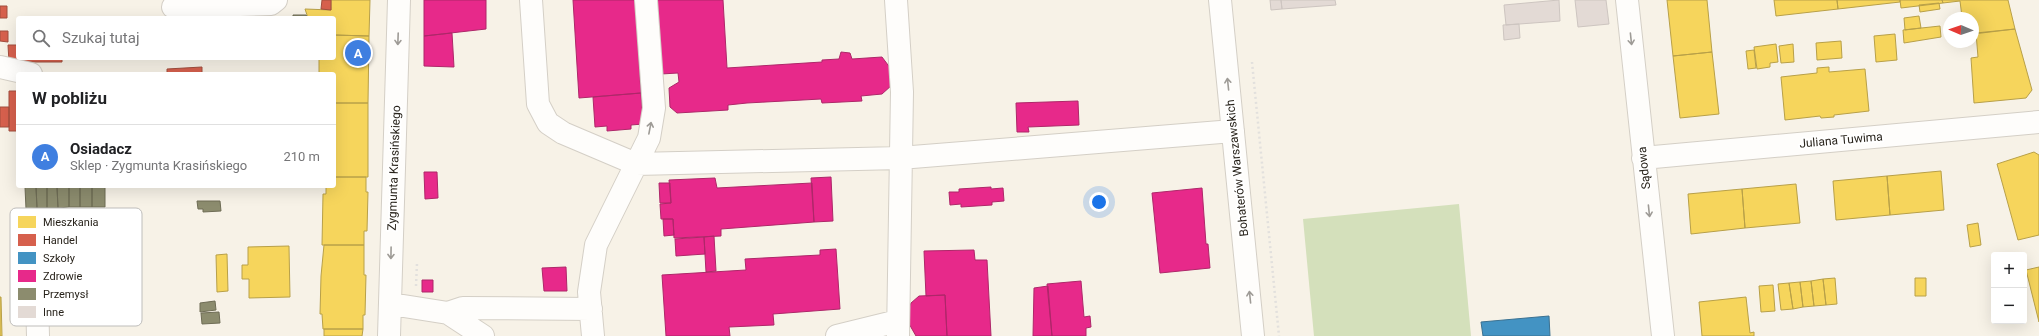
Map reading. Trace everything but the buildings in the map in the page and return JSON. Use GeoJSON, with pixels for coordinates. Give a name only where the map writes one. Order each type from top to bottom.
{"type":"FeatureCollection","features":[{"type":"Feature","properties":{"kind":"street"},"geometry":{"type":"LineString","coordinates":[[173,7],[271,4],[276,0]]}},
{"type":"Feature","properties":{"kind":"street","name":"Zygmunta Krasińskiego"},"geometry":{"type":"LineString","coordinates":[[389,336],[399,0]]}},
{"type":"Feature","properties":{"kind":"street"},"geometry":{"type":"LineString","coordinates":[[531,0],[538,104],[548,123],[563,133],[636,164],[900,158],[1233,131]]}},
{"type":"Feature","properties":{"kind":"street"},"geometry":{"type":"LineString","coordinates":[[593,336],[589,292],[596,245],[648,138],[654,108],[646,0]]}},
{"type":"Feature","properties":{"kind":"street"},"geometry":{"type":"LineString","coordinates":[[837,336],[898,328],[902,92],[896,0]]}},
{"type":"Feature","properties":{"kind":"street","name":"Bohaterów Warszawskich"},"geometry":{"type":"LineString","coordinates":[[1220,0],[1253,336]]}},
{"type":"Feature","properties":{"kind":"street","name":"Sądowa"},"geometry":{"type":"LineString","coordinates":[[1627,0],[1663,336]]}},
{"type":"Feature","properties":{"kind":"street"},"geometry":{"type":"LineString","coordinates":[[0,67],[22,72]]}},
{"type":"Feature","properties":{"kind":"street","name":"Juliana Tuwima"},"geometry":{"type":"LineString","coordinates":[[1643,158],[2039,122]]}},
{"type":"Feature","properties":{"kind":"street"},"geometry":{"type":"LineString","coordinates":[[391,304],[448,313],[483,336]]}},
{"type":"Feature","properties":{"kind":"street"},"geometry":{"type":"LineString","coordinates":[[448,313],[463,308],[590,309]]}},
{"type":"Feature","properties":{"kind":"street"},"geometry":{"type":"LineString","coordinates":[[38,326],[38,336]]}},
{"type":"Feature","properties":{"kind":"path"},"geometry":{"type":"LineString","coordinates":[[1252,61],[1279,336]]}},
{"type":"Feature","properties":{"kind":"green space"},"geometry":{"type":"Polygon","coordinates":[[[1459,204],[1471,336],[1314,336],[1303,219],[1459,204]]]}},
{"type":"Feature","properties":{"kind":"place","name":"Osiadacz"},"geometry":{"type":"Point","coordinates":[358,53]}}]}
